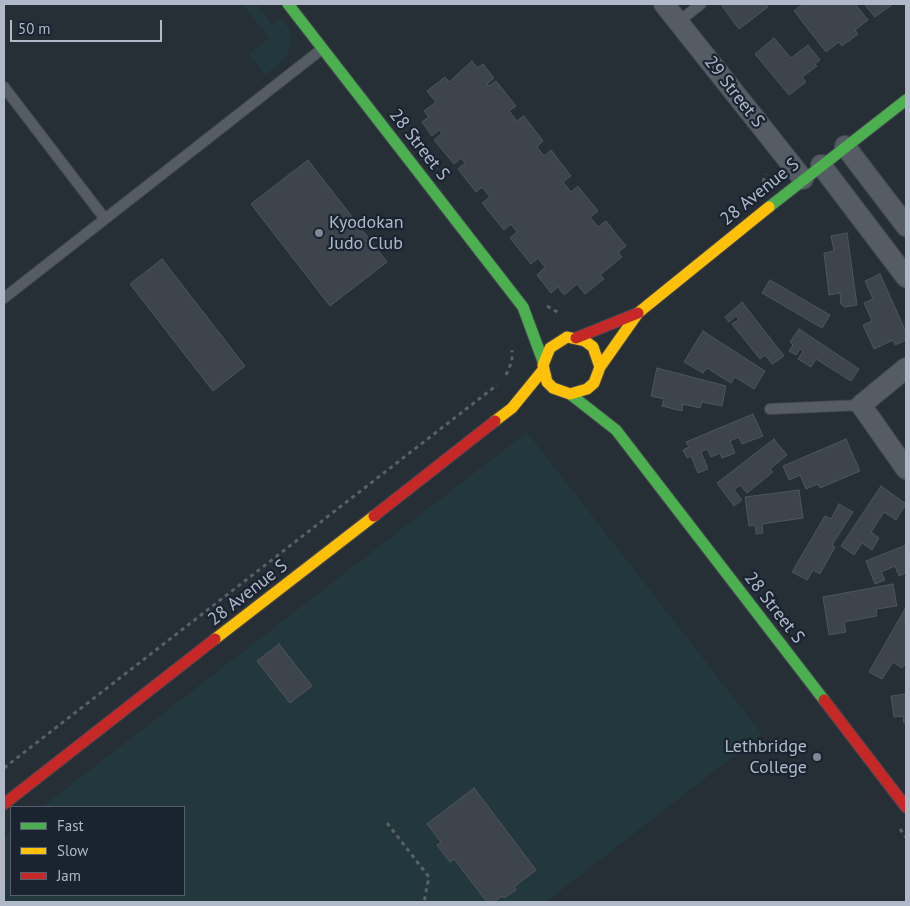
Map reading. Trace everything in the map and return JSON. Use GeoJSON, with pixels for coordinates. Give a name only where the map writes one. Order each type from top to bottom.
{"type":"FeatureCollection","features":[{"type":"Feature","properties":{"kind":"street","name":"28 Street S"},"geometry":{"type":"LineString","coordinates":[[288,4],[523,307]]}},
{"type":"Feature","properties":{"kind":"street","name":"29 Street S"},"geometry":{"type":"LineString","coordinates":[[664,4],[804,179]]}},
{"type":"Feature","properties":{"kind":"street","name":"28 Avenue S"},"geometry":{"type":"LineString","coordinates":[[638,314],[821,165],[906,100]]}},
{"type":"Feature","properties":{"kind":"street"},"geometry":{"type":"LineString","coordinates":[[846,146],[906,226]]}},
{"type":"Feature","properties":{"kind":"street"},"geometry":{"type":"LineString","coordinates":[[821,165],[906,277]]}},
{"type":"Feature","properties":{"kind":"street"},"geometry":{"type":"LineString","coordinates":[[523,307],[536,313]]}},
{"type":"Feature","properties":{"kind":"street"},"geometry":{"type":"LineString","coordinates":[[523,307],[547,382],[616,430]]}},
{"type":"Feature","properties":{"kind":"street"},"geometry":{"type":"LineString","coordinates":[[512,408],[543,365],[550,348],[638,314]]}},
{"type":"Feature","properties":{"kind":"street"},"geometry":{"type":"LineString","coordinates":[[600,367],[638,314]]}},
{"type":"Feature","properties":{"kind":"street"},"geometry":{"type":"LineString","coordinates":[[549,398],[587,389],[598,383],[600,367],[598,356],[592,348],[554,326]]}},
{"type":"Feature","properties":{"kind":"street"},"geometry":{"type":"LineString","coordinates":[[906,368],[861,405],[906,469]]}},
{"type":"Feature","properties":{"kind":"street"},"geometry":{"type":"LineString","coordinates":[[512,408],[535,402]]}},
{"type":"Feature","properties":{"kind":"street","name":"28 Avenue S"},"geometry":{"type":"LineString","coordinates":[[4,804],[512,408]]}},
{"type":"Feature","properties":{"kind":"street"},"geometry":{"type":"LineString","coordinates":[[611,410],[616,430]]}},
{"type":"Feature","properties":{"kind":"street","name":"28 Street S"},"geometry":{"type":"LineString","coordinates":[[616,430],[906,807]]}},
{"type":"Feature","properties":{"kind":"lane"},"geometry":{"type":"LineString","coordinates":[[678,22],[701,4]]}},
{"type":"Feature","properties":{"kind":"lane"},"geometry":{"type":"LineString","coordinates":[[4,298],[322,48]]}},
{"type":"Feature","properties":{"kind":"lane"},"geometry":{"type":"LineString","coordinates":[[4,87],[105,219]]}},
{"type":"Feature","properties":{"kind":"lane"},"geometry":{"type":"LineString","coordinates":[[770,409],[861,405]]}},
{"type":"Feature","properties":{"kind":"path"},"geometry":{"type":"LineString","coordinates":[[762,184],[766,174]]}},
{"type":"Feature","properties":{"kind":"path"},"geometry":{"type":"LineString","coordinates":[[546,305],[564,316]]}},
{"type":"Feature","properties":{"kind":"path"},"geometry":{"type":"LineString","coordinates":[[4,768],[492,390],[507,373],[512,361],[512,345]]}},
{"type":"Feature","properties":{"kind":"path"},"geometry":{"type":"LineString","coordinates":[[387,823],[429,877],[424,902]]}},
{"type":"Feature","properties":{"kind":"green space"},"geometry":{"type":"Polygon","coordinates":[[[242,4],[256,4],[272,24],[281,18],[290,30],[290,49],[284,60],[265,75],[249,54],[269,38],[242,4]]]}},
{"type":"Feature","properties":{"kind":"green space"},"geometry":{"type":"Polygon","coordinates":[[[527,432],[762,734],[546,902],[4,902],[4,837],[10,832],[10,896],[185,896],[185,806],[43,806],[527,432]]]}},
{"type":"Feature","properties":{"kind":"building"},"geometry":{"type":"Polygon","coordinates":[[[725,4],[765,4],[768,7],[739,29],[722,6],[725,4]]]}},
{"type":"Feature","properties":{"kind":"building"},"geometry":{"type":"Polygon","coordinates":[[[803,4],[855,4],[868,20],[855,30],[858,34],[842,46],[839,42],[826,52],[794,11],[803,4]]]}},
{"type":"Feature","properties":{"kind":"building"},"geometry":{"type":"Polygon","coordinates":[[[864,4],[893,4],[875,17],[864,4]]]}},
{"type":"Feature","properties":{"kind":"building"},"geometry":{"type":"Polygon","coordinates":[[[774,38],[791,58],[808,45],[820,60],[815,64],[817,66],[802,77],[806,82],[789,95],[755,54],[774,38]]]}},
{"type":"Feature","properties":{"kind":"building"},"geometry":{"type":"Polygon","coordinates":[[[472,61],[477,68],[483,64],[494,78],[487,84],[489,86],[496,81],[516,106],[509,111],[517,121],[524,116],[543,141],[537,147],[544,156],[551,150],[571,176],[563,182],[571,192],[578,186],[598,211],[590,217],[598,227],[606,221],[626,246],[618,252],[622,257],[600,275],[604,279],[585,294],[577,284],[564,295],[558,287],[551,293],[537,275],[545,267],[538,258],[531,264],[510,238],[517,232],[511,224],[504,230],[482,203],[490,197],[482,187],[476,192],[458,169],[465,163],[461,158],[454,164],[434,140],[442,133],[439,130],[432,136],[422,122],[429,117],[424,111],[436,102],[427,91],[445,77],[449,82],[472,61]]]}},
{"type":"Feature","properties":{"kind":"building","name":"Kyodokan Judo Club"},"geometry":{"type":"Polygon","coordinates":[[[308,160],[387,262],[330,306],[251,204],[308,160]]]}},
{"type":"Feature","properties":{"kind":"building"},"geometry":{"type":"Polygon","coordinates":[[[847,233],[857,305],[845,307],[841,304],[840,293],[829,295],[824,253],[834,251],[831,236],[847,233]]]}},
{"type":"Feature","properties":{"kind":"building"},"geometry":{"type":"Polygon","coordinates":[[[162,259],[245,366],[213,391],[130,284],[162,259]]]}},
{"type":"Feature","properties":{"kind":"building"},"geometry":{"type":"Polygon","coordinates":[[[880,274],[906,332],[906,340],[895,345],[893,340],[874,349],[863,325],[872,321],[864,303],[873,299],[865,281],[880,274]]]}},
{"type":"Feature","properties":{"kind":"building"},"geometry":{"type":"Polygon","coordinates":[[[770,280],[830,315],[822,328],[762,293],[770,280]]]}},
{"type":"Feature","properties":{"kind":"building"},"geometry":{"type":"Polygon","coordinates":[[[742,302],[784,356],[772,364],[765,355],[760,359],[732,324],[739,319],[736,316],[729,322],[725,317],[742,302]]]}},
{"type":"Feature","properties":{"kind":"building"},"geometry":{"type":"Polygon","coordinates":[[[799,329],[859,369],[851,381],[816,359],[811,367],[798,359],[803,351],[800,349],[796,355],[789,351],[793,345],[790,342],[799,329]]]}},
{"type":"Feature","properties":{"kind":"building"},"geometry":{"type":"Polygon","coordinates":[[[703,331],[765,371],[754,389],[735,377],[731,383],[707,368],[703,373],[684,362],[703,331]]]}},
{"type":"Feature","properties":{"kind":"building"},"geometry":{"type":"Polygon","coordinates":[[[657,368],[726,386],[722,406],[702,402],[700,408],[683,404],[682,411],[662,406],[664,399],[651,396],[657,368]]]}},
{"type":"Feature","properties":{"kind":"building"},"geometry":{"type":"Polygon","coordinates":[[[753,414],[763,436],[742,444],[739,437],[730,441],[735,453],[722,458],[720,453],[711,457],[707,449],[701,452],[708,469],[698,473],[691,456],[687,458],[683,450],[689,447],[686,442],[753,414]]]}},
{"type":"Feature","properties":{"kind":"building"},"geometry":{"type":"Polygon","coordinates":[[[774,439],[787,455],[770,469],[773,472],[747,493],[740,485],[734,490],[742,500],[734,506],[717,483],[774,439]]]}},
{"type":"Feature","properties":{"kind":"building"},"geometry":{"type":"Polygon","coordinates":[[[846,439],[860,471],[820,488],[818,484],[806,489],[800,475],[789,480],[783,466],[846,439]]]}},
{"type":"Feature","properties":{"kind":"building"},"geometry":{"type":"Polygon","coordinates":[[[881,486],[906,504],[896,520],[884,512],[871,532],[879,538],[872,550],[862,543],[854,555],[841,546],[881,486]]]}},
{"type":"Feature","properties":{"kind":"building"},"geometry":{"type":"Polygon","coordinates":[[[799,490],[803,518],[762,524],[763,533],[756,534],[755,525],[749,526],[745,497],[799,490]]]}},
{"type":"Feature","properties":{"kind":"building"},"geometry":{"type":"Polygon","coordinates":[[[839,504],[853,512],[832,545],[835,547],[820,574],[813,570],[807,580],[792,572],[825,516],[831,519],[839,504]]]}},
{"type":"Feature","properties":{"kind":"building"},"geometry":{"type":"Polygon","coordinates":[[[906,545],[906,573],[899,576],[895,566],[881,572],[885,580],[875,584],[866,561],[906,545]]]}},
{"type":"Feature","properties":{"kind":"building"},"geometry":{"type":"Polygon","coordinates":[[[893,584],[897,606],[876,609],[877,616],[844,622],[846,632],[829,635],[823,597],[893,584]]]}},
{"type":"Feature","properties":{"kind":"building"},"geometry":{"type":"Polygon","coordinates":[[[905,609],[906,662],[902,668],[893,662],[882,679],[869,672],[905,609]]]}},
{"type":"Feature","properties":{"kind":"building"},"geometry":{"type":"Polygon","coordinates":[[[279,644],[312,686],[290,703],[257,661],[279,644]]]}},
{"type":"Feature","properties":{"kind":"building"},"geometry":{"type":"Polygon","coordinates":[[[906,694],[906,722],[904,723],[903,716],[894,717],[891,696],[906,694]]]}},
{"type":"Feature","properties":{"kind":"building"},"geometry":{"type":"Polygon","coordinates":[[[474,788],[536,870],[514,887],[516,890],[494,902],[487,902],[454,859],[450,862],[437,845],[441,842],[427,824],[474,788]]]}},
{"type":"Feature","properties":{"kind":"traffic: fast"},"geometry":{"type":"LineString","coordinates":[[288,4],[523,307],[543,361]]}},
{"type":"Feature","properties":{"kind":"traffic: fast"},"geometry":{"type":"LineString","coordinates":[[769,207],[906,100]]}},
{"type":"Feature","properties":{"kind":"traffic: fast"},"geometry":{"type":"LineString","coordinates":[[570,394],[616,430],[824,700]]}},
{"type":"Feature","properties":{"kind":"traffic: slow"},"geometry":{"type":"LineString","coordinates":[[600,367],[593,347],[585,341],[567,337],[550,348],[543,365],[547,382],[553,388],[570,394],[587,389],[594,383],[600,367],[638,313],[769,207]]}},
{"type":"Feature","properties":{"kind":"traffic: slow"},"geometry":{"type":"LineString","coordinates":[[495,421],[512,408],[543,370]]}},
{"type":"Feature","properties":{"kind":"traffic: slow"},"geometry":{"type":"LineString","coordinates":[[215,639],[374,516]]}},
{"type":"Feature","properties":{"kind":"traffic: jam"},"geometry":{"type":"LineString","coordinates":[[576,338],[638,313]]}},
{"type":"Feature","properties":{"kind":"traffic: jam"},"geometry":{"type":"LineString","coordinates":[[374,516],[495,421]]}},
{"type":"Feature","properties":{"kind":"traffic: jam"},"geometry":{"type":"LineString","coordinates":[[4,804],[215,639]]}},
{"type":"Feature","properties":{"kind":"traffic: jam"},"geometry":{"type":"LineString","coordinates":[[824,700],[906,807]]}},
{"type":"Feature","properties":{"kind":"place","name":"Kyodokan Judo Club"},"geometry":{"type":"Point","coordinates":[319,233]}},
{"type":"Feature","properties":{"kind":"place","name":"Lethbridge College"},"geometry":{"type":"Point","coordinates":[817,757]}}]}
